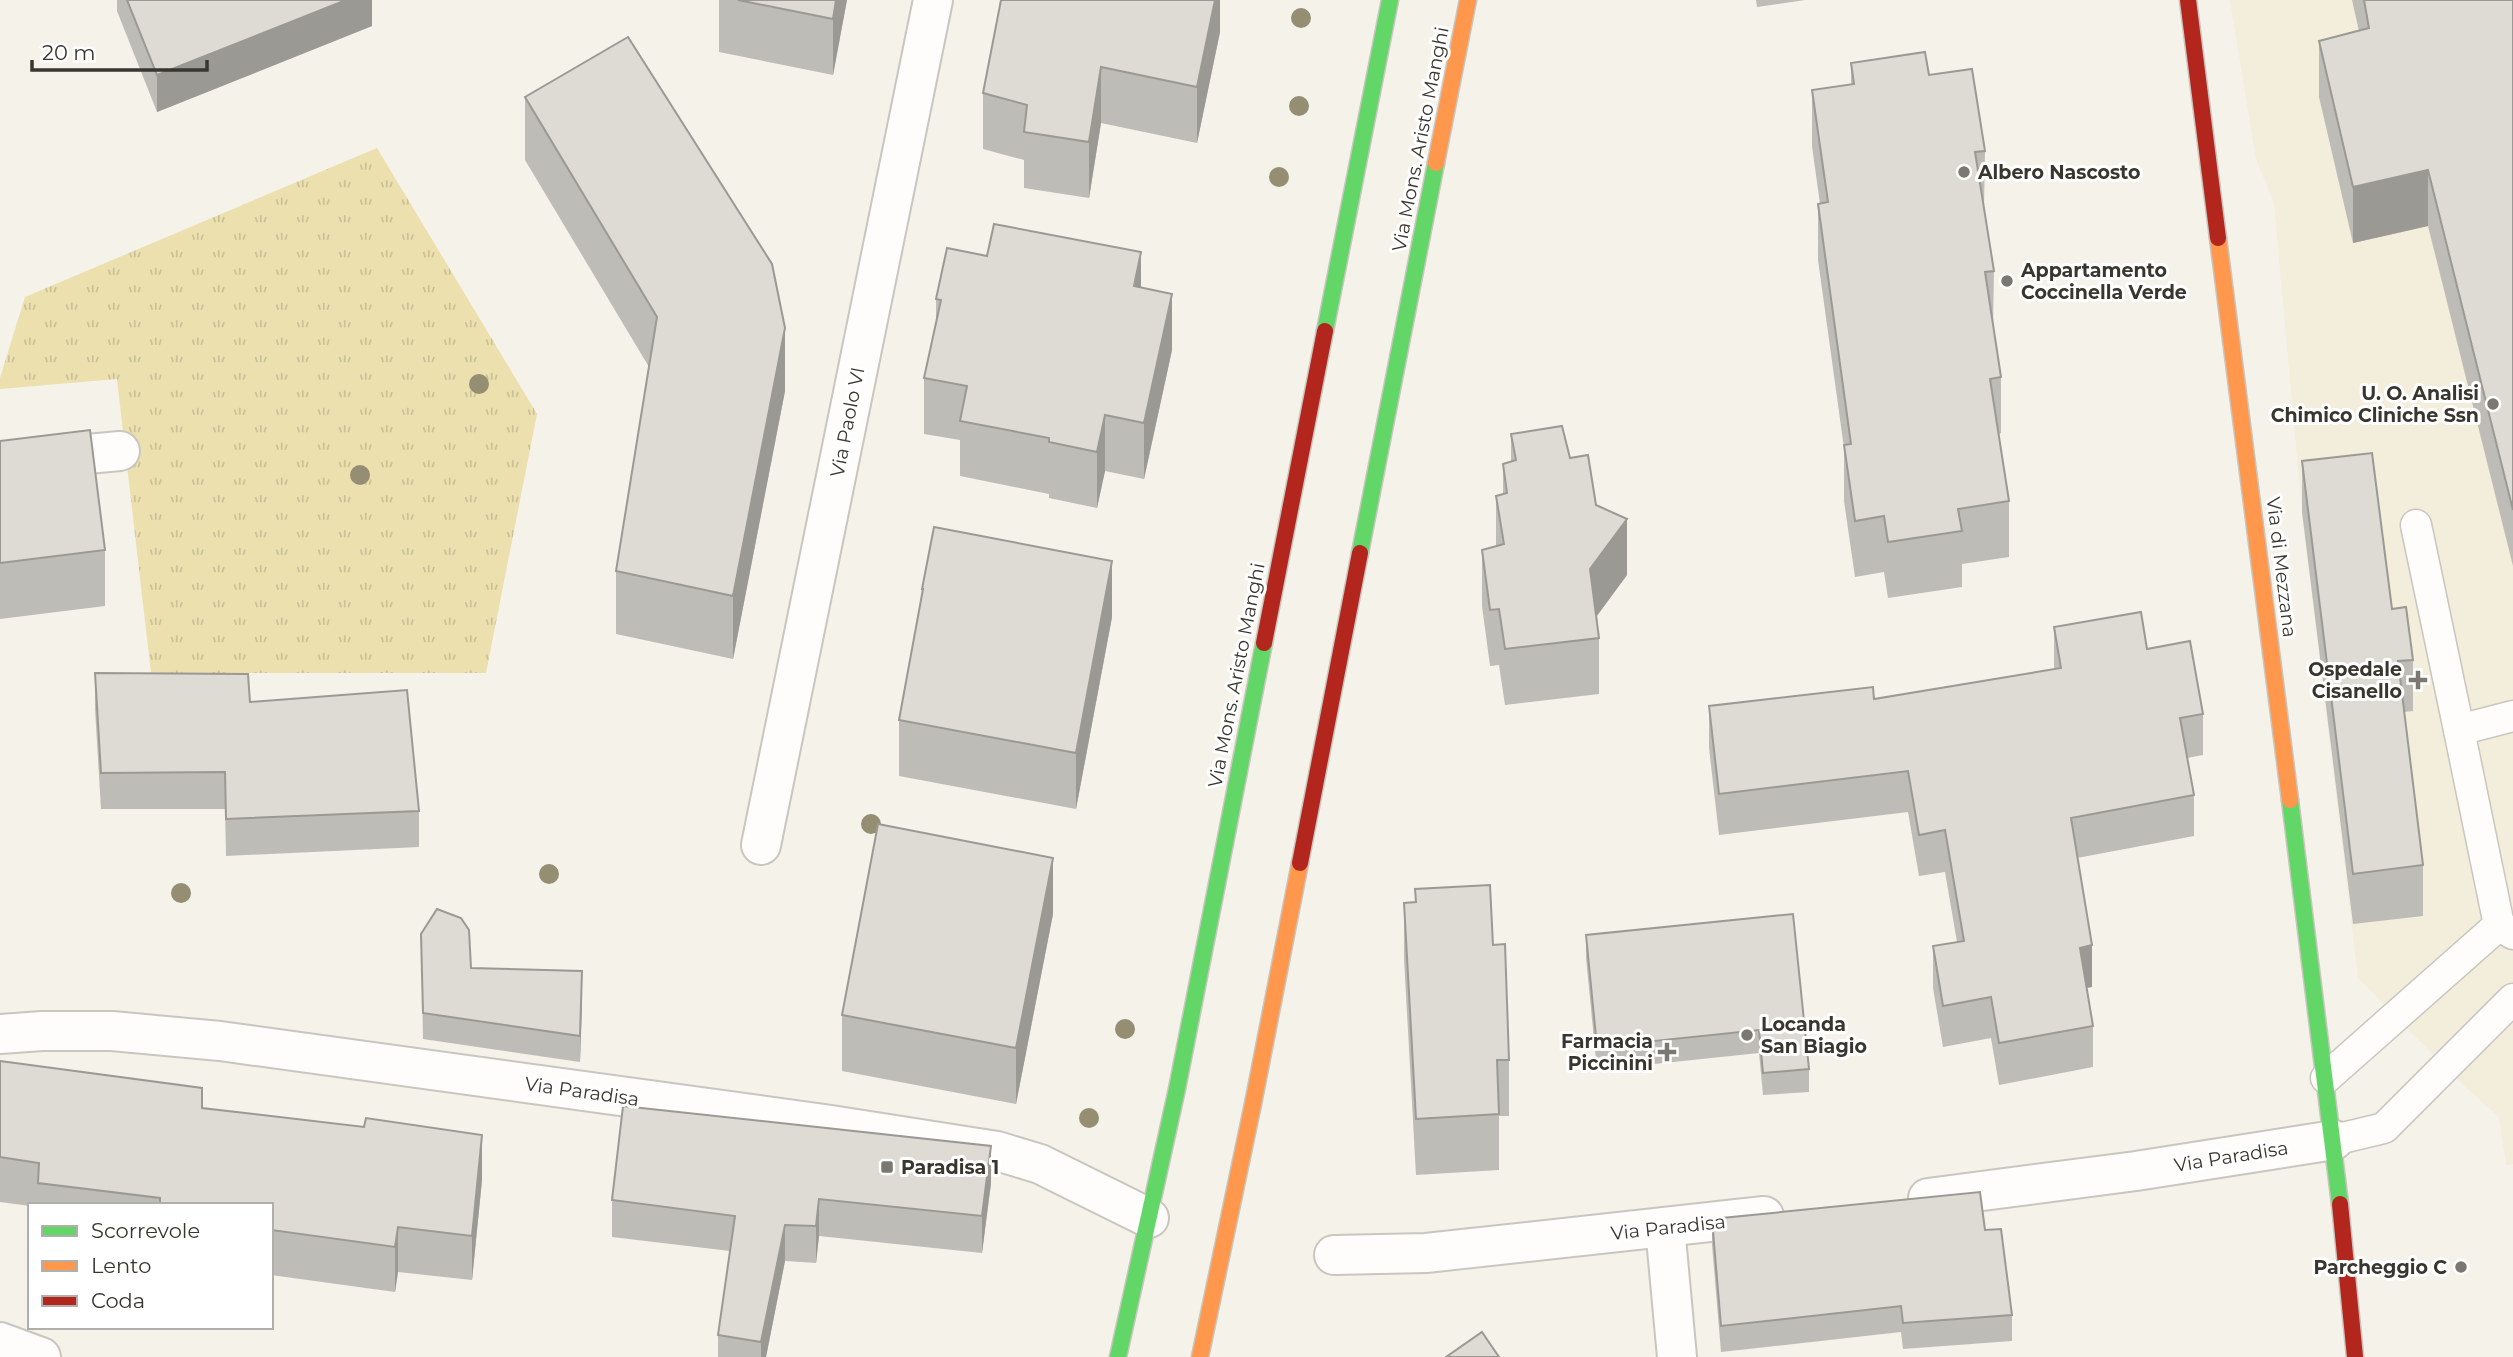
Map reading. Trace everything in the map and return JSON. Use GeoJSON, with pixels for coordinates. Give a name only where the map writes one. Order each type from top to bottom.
{"type":"FeatureCollection","features":[{"type":"Feature","properties":{"kind":"main road","name":"Via Mons. Aristo Manghi"},"geometry":{"type":"LineString","coordinates":[[1118,1357],[1177,1089],[1390,0]]}},
{"type":"Feature","properties":{"kind":"main road","name":"Via Mons. Aristo Manghi"},"geometry":{"type":"LineString","coordinates":[[1200,1357],[1246,1143],[1468,0]]}},
{"type":"Feature","properties":{"kind":"main road","name":"Via di Mezzana"},"geometry":{"type":"LineString","coordinates":[[2188,0],[2334,1140],[2355,1357]]}},
{"type":"Feature","properties":{"kind":"street","name":"Via Paolo VI"},"geometry":{"type":"LineString","coordinates":[[761,845],[933,0]]}},
{"type":"Feature","properties":{"kind":"street"},"geometry":{"type":"LineString","coordinates":[[0,462],[120,451]]}},
{"type":"Feature","properties":{"kind":"street","name":"Via Paradisa"},"geometry":{"type":"LineString","coordinates":[[0,1034],[112,1031],[220,1041],[997,1150],[1040,1164],[1149,1218]]}},
{"type":"Feature","properties":{"kind":"street","name":"Via Paradisa"},"geometry":{"type":"LineString","coordinates":[[1892,1202],[2109,1175],[2334,1140]]}},
{"type":"Feature","properties":{"kind":"street","name":"Via Paradisa"},"geometry":{"type":"LineString","coordinates":[[1334,1255],[1426,1253],[1799,1213]]}},
{"type":"Feature","properties":{"kind":"street"},"geometry":{"type":"LineString","coordinates":[[1665,1227],[1677,1357]]}},
{"type":"Feature","properties":{"kind":"street"},"geometry":{"type":"LineString","coordinates":[[0,1342],[41,1357]]}},
{"type":"Feature","properties":{"kind":"lane"},"geometry":{"type":"LineString","coordinates":[[2326,1078],[2506,930],[2459,730],[2416,525]]}},
{"type":"Feature","properties":{"kind":"lane"},"geometry":{"type":"LineString","coordinates":[[2459,730],[2513,716]]}},
{"type":"Feature","properties":{"kind":"lane"},"geometry":{"type":"LineString","coordinates":[[2334,1140],[2384,1128],[2513,999]]}},
{"type":"Feature","properties":{"kind":"shaded area","name":"Ospedale Cisanello"},"geometry":{"type":"Polygon","coordinates":[[[2230,0],[2513,0],[2513,1164],[2506,1165],[2499,1117],[2461,1083],[2358,978],[2302,512],[2274,203],[2256,159],[2230,0]]]}},
{"type":"Feature","properties":{"kind":"green space"},"geometry":{"type":"Polygon","coordinates":[[[377,148],[537,414],[486,673],[151,673],[117,379],[0,389],[0,378],[25,297],[377,148]]]}},
{"type":"Feature","properties":{"kind":"building"},"geometry":{"type":"Polygon","coordinates":[[[127,0],[346,0],[157,75],[127,0]]]}},
{"type":"Feature","properties":{"kind":"building"},"geometry":{"type":"Polygon","coordinates":[[[738,0],[836,0],[833,19],[738,0]]]}},
{"type":"Feature","properties":{"kind":"building"},"geometry":{"type":"Polygon","coordinates":[[[1001,0],[1215,0],[1197,87],[1101,67],[1089,142],[1024,132],[1027,105],[983,93],[1001,0]]]}},
{"type":"Feature","properties":{"kind":"building","name":"U. O. Analisi Chimico Cliniche Ssn"},"geometry":{"type":"Polygon","coordinates":[[[2364,0],[2513,0],[2513,510],[2428,170],[2353,187],[2319,41],[2369,28],[2364,0]]]}},
{"type":"Feature","properties":{"kind":"building"},"geometry":{"type":"Polygon","coordinates":[[[628,37],[772,264],[785,328],[733,596],[616,571],[657,317],[525,97],[628,37]]]}},
{"type":"Feature","properties":{"kind":"building"},"geometry":{"type":"Polygon","coordinates":[[[1925,52],[1929,75],[1972,69],[1985,151],[1975,152],[1994,271],[1985,272],[2001,377],[1990,379],[2009,501],[1958,509],[1962,531],[1888,542],[1884,516],[1855,521],[1844,445],[1851,444],[1818,204],[1828,202],[1812,90],[1854,84],[1851,63],[1925,52]]]}},
{"type":"Feature","properties":{"kind":"building"},"geometry":{"type":"Polygon","coordinates":[[[994,224],[1141,252],[1134,286],[1172,294],[1144,423],[1105,415],[1097,452],[1049,442],[1049,438],[960,421],[967,386],[924,378],[941,300],[936,299],[947,248],[987,256],[994,224]]]}},
{"type":"Feature","properties":{"kind":"building"},"geometry":{"type":"Polygon","coordinates":[[[1562,426],[1570,458],[1588,455],[1596,505],[1627,519],[1590,569],[1599,638],[1505,649],[1499,609],[1490,610],[1482,550],[1504,544],[1496,496],[1507,493],[1503,464],[1516,460],[1511,434],[1562,426]]]}},
{"type":"Feature","properties":{"kind":"building"},"geometry":{"type":"Polygon","coordinates":[[[90,430],[105,550],[0,563],[0,441],[90,430]]]}},
{"type":"Feature","properties":{"kind":"building"},"geometry":{"type":"Polygon","coordinates":[[[2372,453],[2392,609],[2406,607],[2413,660],[2398,661],[2423,865],[2353,874],[2302,461],[2372,453]]]}},
{"type":"Feature","properties":{"kind":"building"},"geometry":{"type":"Polygon","coordinates":[[[934,527],[1112,561],[1076,753],[899,720],[934,527]]]}},
{"type":"Feature","properties":{"kind":"building"},"geometry":{"type":"Polygon","coordinates":[[[2141,612],[2147,649],[2190,641],[2203,714],[2180,718],[2194,795],[2071,818],[2092,945],[2080,948],[2093,1026],[1999,1043],[1991,997],[1943,1006],[1933,946],[1964,941],[1945,830],[1919,835],[1908,771],[1719,794],[1709,706],[1873,687],[1874,699],[2061,668],[2054,627],[2141,612]]]}},
{"type":"Feature","properties":{"kind":"building"},"geometry":{"type":"Polygon","coordinates":[[[95,673],[248,674],[250,702],[407,690],[419,811],[226,819],[225,772],[101,773],[95,673]]]}},
{"type":"Feature","properties":{"kind":"building"},"geometry":{"type":"Polygon","coordinates":[[[878,824],[1053,858],[1016,1048],[842,1015],[878,824]]]}},
{"type":"Feature","properties":{"kind":"building"},"geometry":{"type":"Polygon","coordinates":[[[1490,885],[1493,945],[1505,944],[1509,1060],[1497,1060],[1499,1114],[1416,1119],[1404,903],[1416,902],[1415,889],[1490,885]]]}},
{"type":"Feature","properties":{"kind":"building"},"geometry":{"type":"Polygon","coordinates":[[[437,909],[461,918],[469,930],[471,968],[582,971],[580,1036],[423,1013],[421,934],[437,909]]]}},
{"type":"Feature","properties":{"kind":"building"},"geometry":{"type":"Polygon","coordinates":[[[1793,914],[1809,1069],[1763,1073],[1759,1030],[1597,1047],[1586,935],[1793,914]]]}},
{"type":"Feature","properties":{"kind":"building"},"geometry":{"type":"Polygon","coordinates":[[[0,1061],[202,1088],[202,1108],[364,1127],[366,1118],[482,1135],[472,1236],[398,1227],[395,1247],[273,1230],[273,1203],[160,1203],[160,1198],[38,1183],[39,1163],[0,1157],[0,1061]]]}},
{"type":"Feature","properties":{"kind":"building"},"geometry":{"type":"Polygon","coordinates":[[[623,1106],[991,1146],[982,1216],[819,1199],[816,1226],[785,1225],[761,1342],[718,1335],[735,1216],[612,1200],[623,1106]]]}},
{"type":"Feature","properties":{"kind":"building"},"geometry":{"type":"Polygon","coordinates":[[[1980,1192],[1985,1230],[2001,1229],[2012,1315],[1903,1323],[1901,1306],[1721,1326],[1712,1219],[1980,1192]]]}},
{"type":"Feature","properties":{"kind":"building"},"geometry":{"type":"Polygon","coordinates":[[[1482,1332],[1499,1357],[1446,1357],[1482,1332]]]}},
{"type":"Feature","properties":{"kind":"traffic: fast"},"geometry":{"type":"LineString","coordinates":[[1325,331],[1390,0]]}},
{"type":"Feature","properties":{"kind":"traffic: fast"},"geometry":{"type":"LineString","coordinates":[[1360,553],[1436,163]]}},
{"type":"Feature","properties":{"kind":"traffic: fast"},"geometry":{"type":"LineString","coordinates":[[1118,1357],[1177,1089],[1264,643]]}},
{"type":"Feature","properties":{"kind":"traffic: fast"},"geometry":{"type":"LineString","coordinates":[[2290,800],[2340,1204]]}},
{"type":"Feature","properties":{"kind":"traffic: slow"},"geometry":{"type":"LineString","coordinates":[[1436,163],[1468,0]]}},
{"type":"Feature","properties":{"kind":"traffic: slow"},"geometry":{"type":"LineString","coordinates":[[2218,238],[2290,800]]}},
{"type":"Feature","properties":{"kind":"traffic: slow"},"geometry":{"type":"LineString","coordinates":[[1200,1357],[1300,863]]}},
{"type":"Feature","properties":{"kind":"traffic: jam"},"geometry":{"type":"LineString","coordinates":[[2188,0],[2218,238]]}},
{"type":"Feature","properties":{"kind":"traffic: jam"},"geometry":{"type":"LineString","coordinates":[[1264,643],[1325,331]]}},
{"type":"Feature","properties":{"kind":"traffic: jam"},"geometry":{"type":"LineString","coordinates":[[1300,863],[1360,553]]}},
{"type":"Feature","properties":{"kind":"traffic: jam"},"geometry":{"type":"LineString","coordinates":[[2340,1204],[2355,1357]]}},
{"type":"Feature","properties":{"kind":"place","name":"Albero Nascosto"},"geometry":{"type":"Point","coordinates":[1964,172]}},
{"type":"Feature","properties":{"kind":"place","name":"Appartamento Coccinella Verde"},"geometry":{"type":"Point","coordinates":[2007,281]}},
{"type":"Feature","properties":{"kind":"place","name":"U. O. Analisi Chimico Cliniche Ssn"},"geometry":{"type":"Point","coordinates":[2493,404]}},
{"type":"Feature","properties":{"kind":"place","name":"Ospedale Cisanello"},"geometry":{"type":"Point","coordinates":[2418,680]}},
{"type":"Feature","properties":{"kind":"place","name":"Locanda San Biagio"},"geometry":{"type":"Point","coordinates":[1747,1035]}},
{"type":"Feature","properties":{"kind":"place","name":"Farmacia Piccinini"},"geometry":{"type":"Point","coordinates":[1667,1052]}},
{"type":"Feature","properties":{"kind":"place","name":"Paradisa 1"},"geometry":{"type":"Point","coordinates":[887,1167]}},
{"type":"Feature","properties":{"kind":"place","name":"Parcheggio C"},"geometry":{"type":"Point","coordinates":[2461,1267]}}]}
